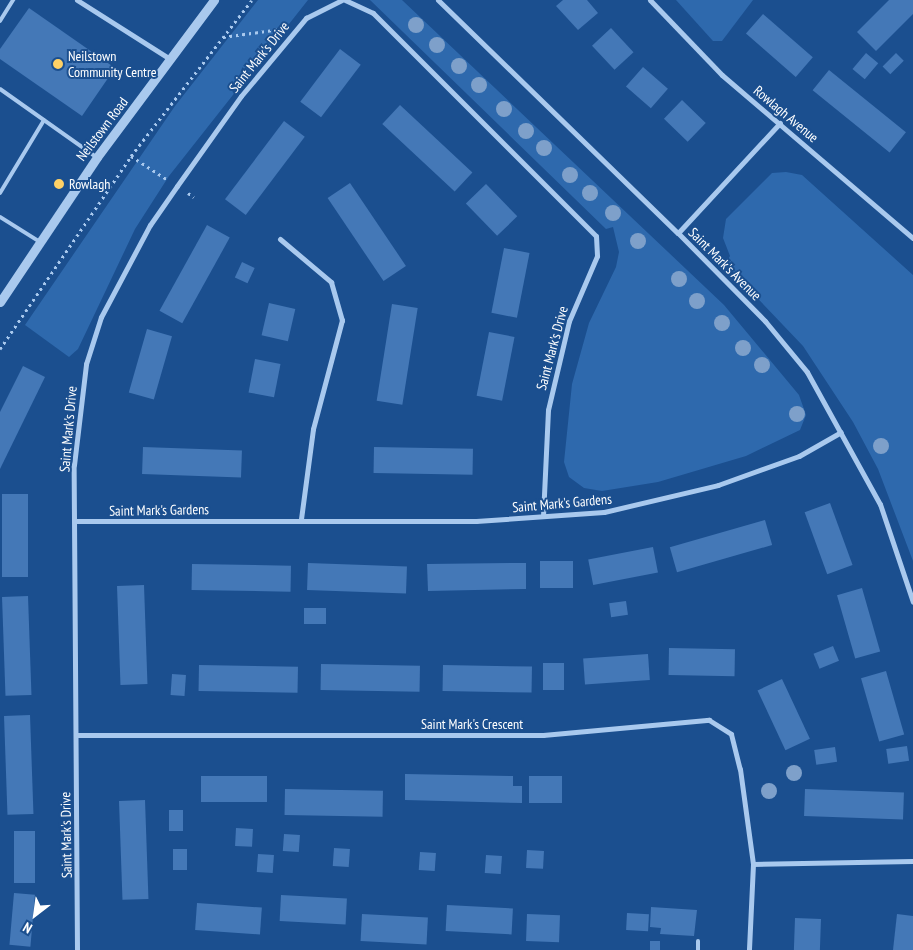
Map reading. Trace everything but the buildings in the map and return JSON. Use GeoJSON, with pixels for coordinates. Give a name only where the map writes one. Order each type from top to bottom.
{"type":"FeatureCollection","features":[{"type":"Feature","properties":{"kind":"street"},"geometry":{"type":"LineString","coordinates":[[77,0],[170,59]]}},
{"type":"Feature","properties":{"kind":"street","name":"Neilstown Road"},"geometry":{"type":"LineString","coordinates":[[0,302],[97,157],[214,0]]}},
{"type":"Feature","properties":{"kind":"street","name":"Saint Mark's Drive"},"geometry":{"type":"LineString","coordinates":[[76,950],[76,521],[74,465],[86,364],[101,316],[150,225],[177,186],[241,96],[306,18],[343,0],[373,13],[596,236],[597,256],[569,322],[548,410],[543,516]]}},
{"type":"Feature","properties":{"kind":"street","name":"Saint Mark's Avenue"},"geometry":{"type":"LineString","coordinates":[[438,0],[678,233],[787,346],[808,372],[880,504],[913,602]]}},
{"type":"Feature","properties":{"kind":"street","name":"Rowlagh Avenue"},"geometry":{"type":"LineString","coordinates":[[650,0],[722,75],[912,236]]}},
{"type":"Feature","properties":{"kind":"street"},"geometry":{"type":"LineString","coordinates":[[678,233],[780,123]]}},
{"type":"Feature","properties":{"kind":"street"},"geometry":{"type":"LineString","coordinates":[[280,240],[331,282],[342,320],[312,429],[302,519]]}},
{"type":"Feature","properties":{"kind":"street","name":"Saint Mark's Gardens"},"geometry":{"type":"LineString","coordinates":[[76,521],[302,519],[476,522],[604,512],[718,485],[799,456],[841,432]]}},
{"type":"Feature","properties":{"kind":"street","name":"Saint Mark's Crescent"},"geometry":{"type":"LineString","coordinates":[[76,735],[543,735],[709,720],[731,734],[736,748],[753,864],[748,950]]}},
{"type":"Feature","properties":{"kind":"street"},"geometry":{"type":"LineString","coordinates":[[753,864],[913,861]]}},
{"type":"Feature","properties":{"kind":"lane"},"geometry":{"type":"LineString","coordinates":[[0,21],[13,0]]}},
{"type":"Feature","properties":{"kind":"lane"},"geometry":{"type":"LineString","coordinates":[[0,89],[97,157]]}},
{"type":"Feature","properties":{"kind":"lane"},"geometry":{"type":"LineString","coordinates":[[0,193],[44,120]]}},
{"type":"Feature","properties":{"kind":"lane"},"geometry":{"type":"LineString","coordinates":[[0,217],[40,242]]}},
{"type":"Feature","properties":{"kind":"lane"},"geometry":{"type":"LineString","coordinates":[[698,941],[698,950]]}},
{"type":"Feature","properties":{"kind":"path"},"geometry":{"type":"LineString","coordinates":[[0,348],[131,156],[252,0]]}},
{"type":"Feature","properties":{"kind":"path"},"geometry":{"type":"LineString","coordinates":[[223,37],[280,29]]}},
{"type":"Feature","properties":{"kind":"path"},"geometry":{"type":"LineString","coordinates":[[131,156],[194,197]]}},
{"type":"Feature","properties":{"kind":"shaded area"},"geometry":{"type":"Polygon","coordinates":[[[258,0],[308,0],[169,176],[135,229],[78,349],[69,357],[25,325],[175,106],[258,0]]]}},
{"type":"Feature","properties":{"kind":"shaded area"},"geometry":{"type":"Polygon","coordinates":[[[370,0],[402,0],[724,305],[799,395],[806,415],[800,430],[746,456],[658,482],[602,491],[584,488],[569,477],[564,462],[572,384],[589,323],[616,267],[619,252],[613,227],[606,229],[370,0]]]}},
{"type":"Feature","properties":{"kind":"shaded area"},"geometry":{"type":"Polygon","coordinates":[[[676,0],[753,0],[722,41],[713,41],[676,0]]]}},
{"type":"Feature","properties":{"kind":"shaded area"},"geometry":{"type":"Polygon","coordinates":[[[786,172],[802,175],[913,275],[913,561],[878,469],[853,422],[803,346],[725,264],[730,256],[723,238],[726,219],[772,173],[786,172]]]}},
{"type":"Feature","properties":{"kind":"place","name":"Neilstown Community Centre"},"geometry":{"type":"Point","coordinates":[58,64]}},
{"type":"Feature","properties":{"kind":"place","name":"Rowlagh"},"geometry":{"type":"Point","coordinates":[59,184]}}]}
